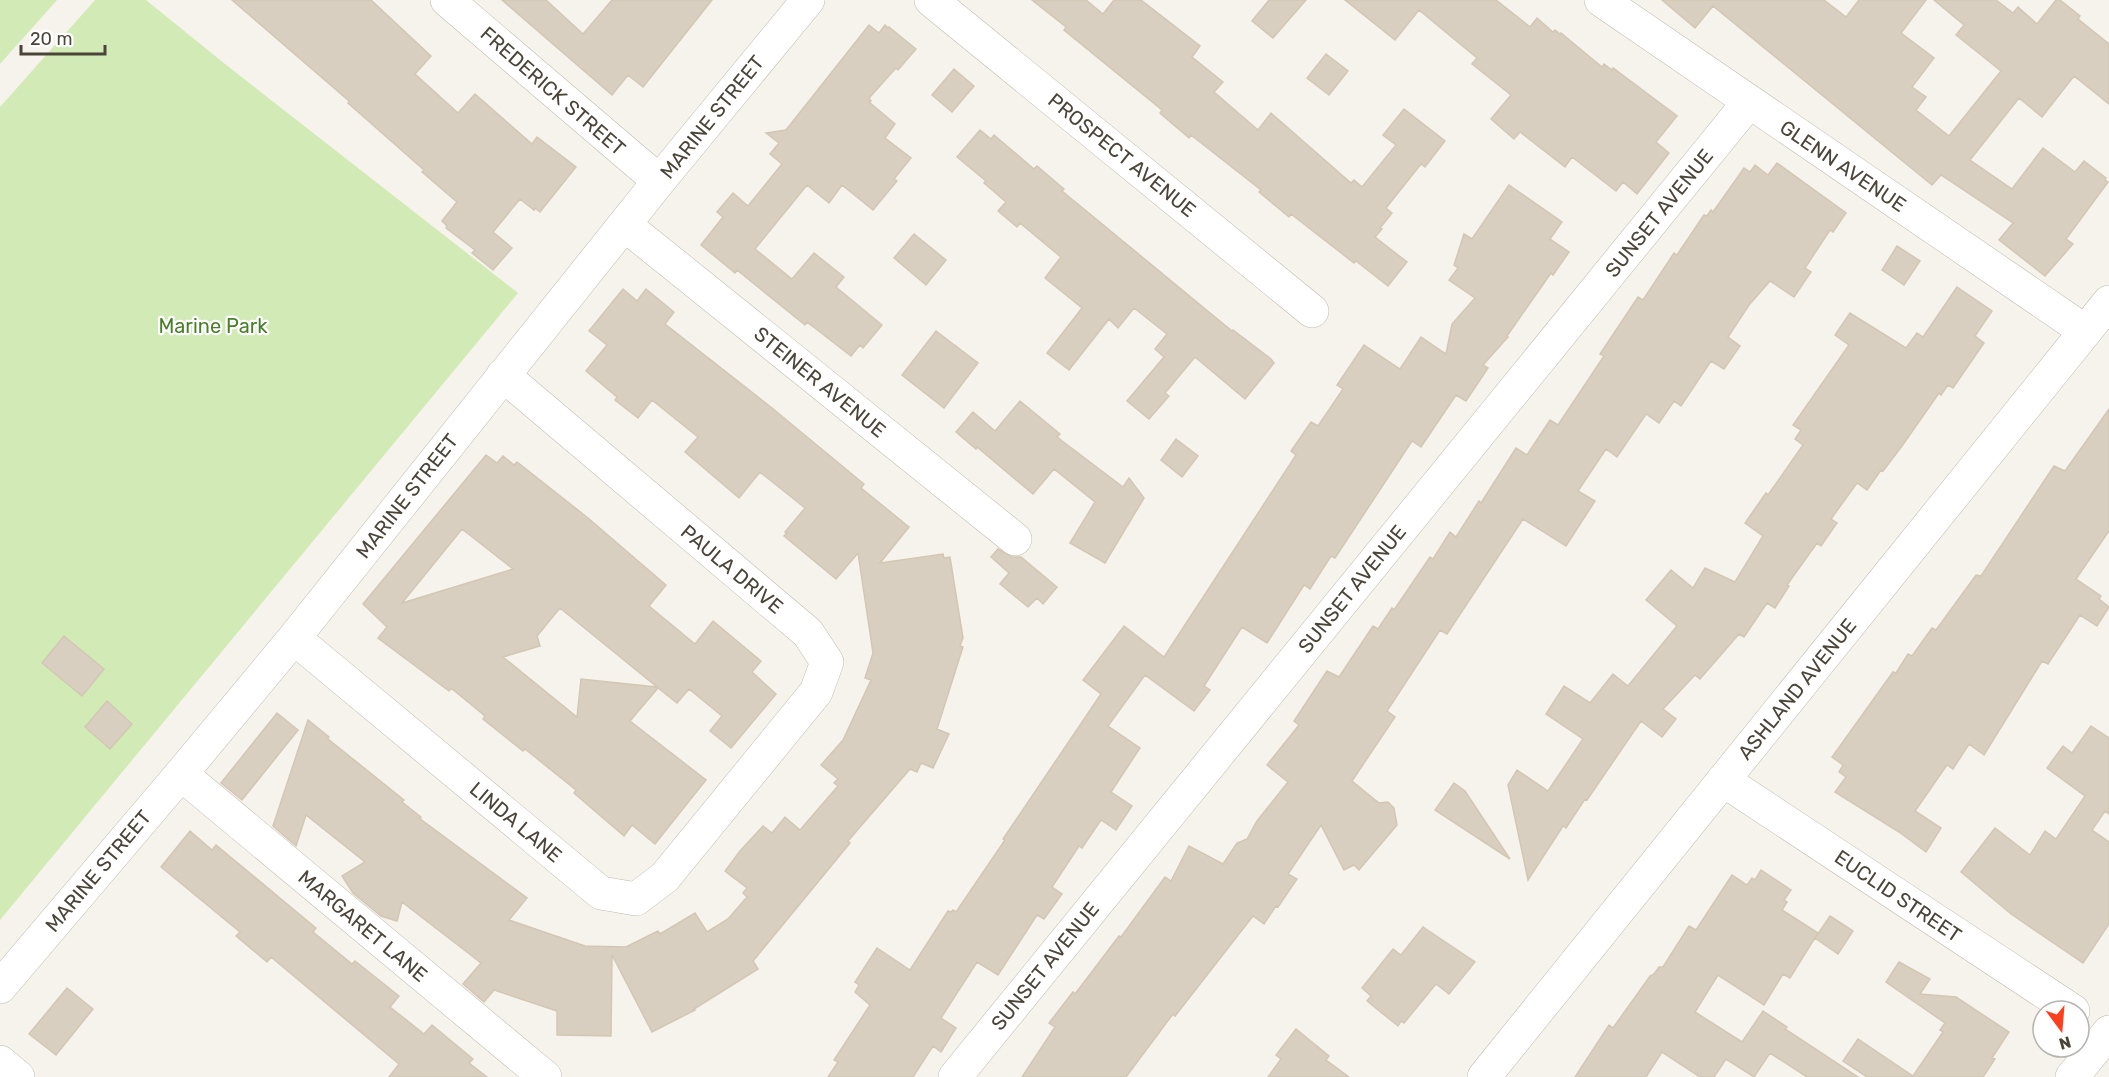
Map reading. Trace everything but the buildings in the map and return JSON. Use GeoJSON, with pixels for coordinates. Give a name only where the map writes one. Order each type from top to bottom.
{"type":"FeatureCollection","features":[{"type":"Feature","properties":{"kind":"street","name":"FREDERICK STREET"},"geometry":{"type":"LineString","coordinates":[[447,0],[659,181]]}},
{"type":"Feature","properties":{"kind":"street","name":"MARINE STREET"},"geometry":{"type":"LineString","coordinates":[[0,987],[294,638],[659,181],[808,0]]}},
{"type":"Feature","properties":{"kind":"street","name":"PROSPECT AVENUE"},"geometry":{"type":"LineString","coordinates":[[931,0],[1312,311]]}},
{"type":"Feature","properties":{"kind":"street","name":"GLENN AVENUE"},"geometry":{"type":"LineString","coordinates":[[1601,0],[2085,331]]}},
{"type":"Feature","properties":{"kind":"street","name":"SUNSET AVENUE"},"geometry":{"type":"LineString","coordinates":[[955,1077],[1749,102]]}},
{"type":"Feature","properties":{"kind":"street","name":"STEINER AVENUE"},"geometry":{"type":"LineString","coordinates":[[625,225],[1015,539]]}},
{"type":"Feature","properties":{"kind":"street","name":"ASHLAND AVENUE"},"geometry":{"type":"LineString","coordinates":[[1484,1077],[2109,302]]}},
{"type":"Feature","properties":{"kind":"street","name":"PAULA DRIVE"},"geometry":{"type":"LineString","coordinates":[[503,375],[808,633],[827,662],[816,692],[732,795]]}},
{"type":"Feature","properties":{"kind":"street","name":"LINDA LANE"},"geometry":{"type":"LineString","coordinates":[[294,638],[601,893],[636,899],[665,877],[732,795]]}},
{"type":"Feature","properties":{"kind":"street","name":"MARGARET LANE"},"geometry":{"type":"LineString","coordinates":[[181,774],[544,1077]]}},
{"type":"Feature","properties":{"kind":"street","name":"EUCLID STREET"},"geometry":{"type":"LineString","coordinates":[[1723,780],[2055,999]]}},
{"type":"Feature","properties":{"kind":"street"},"geometry":{"type":"LineString","coordinates":[[2072,1077],[2109,1034],[2091,1023]]}},
{"type":"Feature","properties":{"kind":"street"},"geometry":{"type":"LineString","coordinates":[[0,1062],[18,1077]]}},
{"type":"Feature","properties":{"kind":"green space"},"geometry":{"type":"Polygon","coordinates":[[[0,0],[57,0],[0,64],[0,0]]]}},
{"type":"Feature","properties":{"kind":"green space","name":"Marine Park"},"geometry":{"type":"Polygon","coordinates":[[[95,0],[146,0],[518,293],[0,920],[0,107],[95,0]]]}}]}
